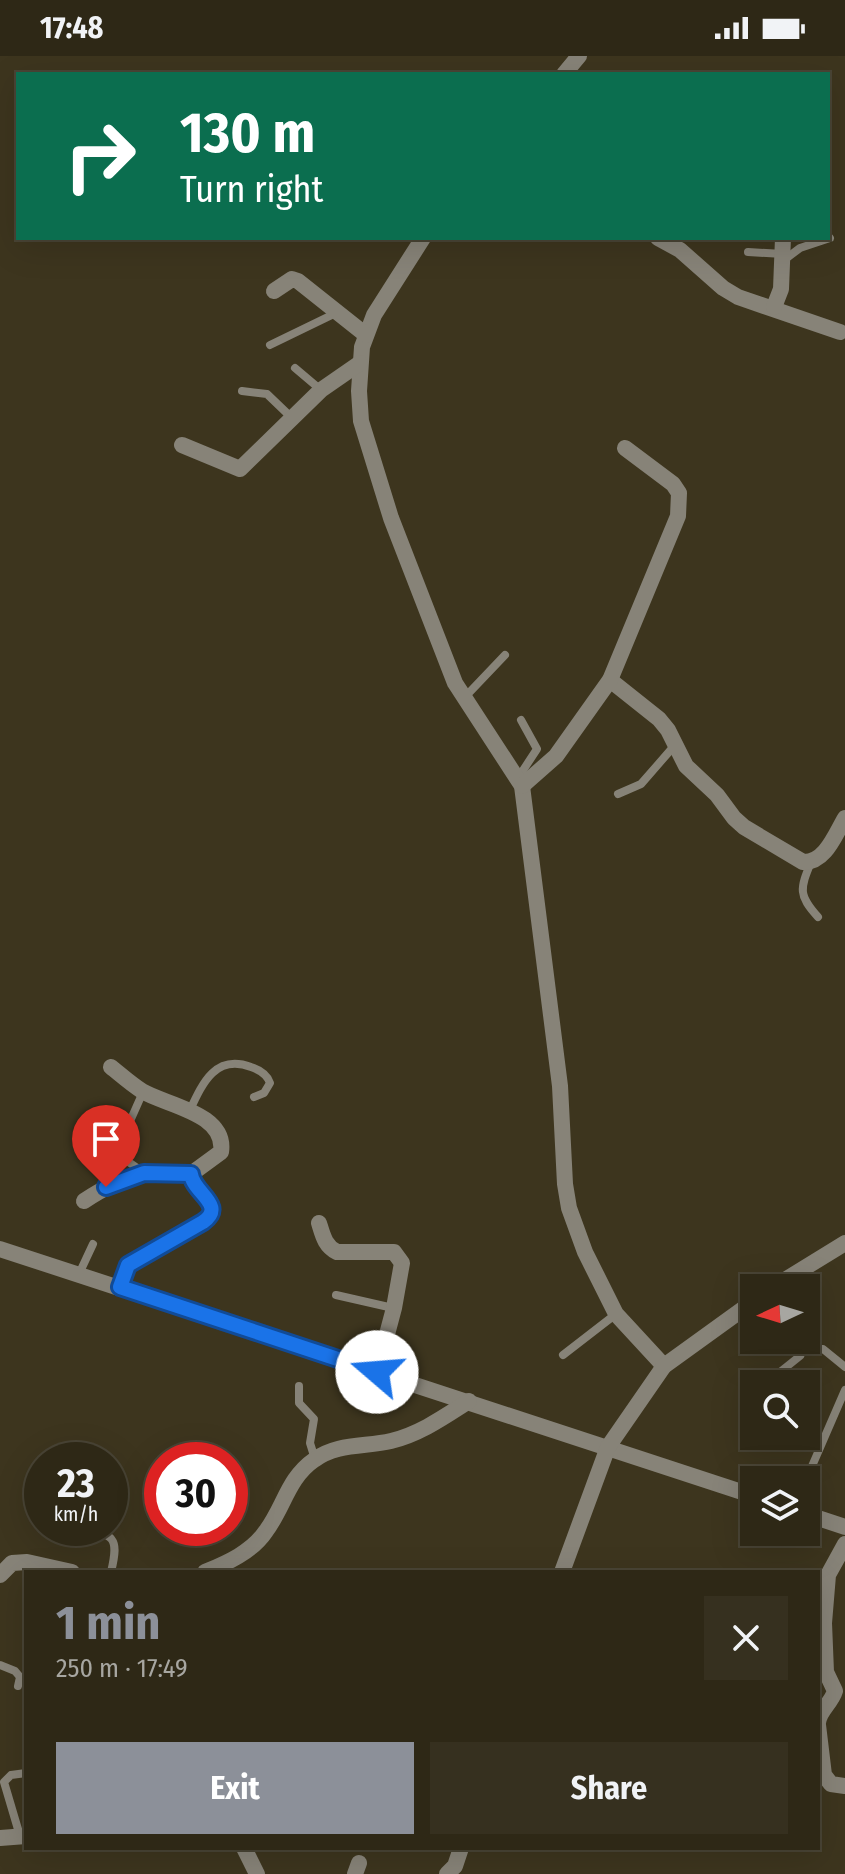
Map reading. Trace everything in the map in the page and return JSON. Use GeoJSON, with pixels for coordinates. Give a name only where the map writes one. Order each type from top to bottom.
{"type":"FeatureCollection","features":[{"type":"Feature","properties":{"kind":"street"},"geometry":{"type":"LineString","coordinates":[[566,72],[579,56]]}},
{"type":"Feature","properties":{"kind":"street"},"geometry":{"type":"LineString","coordinates":[[422,240],[387,292],[366,335],[360,363],[361,421],[367,445],[455,683],[520,782],[560,1086],[569,1208],[585,1252],[616,1314],[664,1366]]}},
{"type":"Feature","properties":{"kind":"street"},"geometry":{"type":"LineString","coordinates":[[662,240],[680,250],[723,288],[749,301],[840,332]]}},
{"type":"Feature","properties":{"kind":"street"},"geometry":{"type":"LineString","coordinates":[[774,307],[781,289],[783,251]]}},
{"type":"Feature","properties":{"kind":"street"},"geometry":{"type":"LineString","coordinates":[[274,291],[292,279],[298,281],[366,335]]}},
{"type":"Feature","properties":{"kind":"street"},"geometry":{"type":"LineString","coordinates":[[182,445],[240,469],[321,390],[360,363]]}},
{"type":"Feature","properties":{"kind":"street"},"geometry":{"type":"LineString","coordinates":[[520,782],[556,756],[610,680],[669,540],[680,503],[679,493],[673,484],[625,448]]}},
{"type":"Feature","properties":{"kind":"street"},"geometry":{"type":"LineString","coordinates":[[610,680],[659,719],[686,766],[717,795],[744,827],[803,862],[819,858],[845,818]]}},
{"type":"Feature","properties":{"kind":"street"},"geometry":{"type":"LineString","coordinates":[[84,1201],[106,1187],[144,1173],[191,1174],[221,1152],[223,1142],[218,1132],[190,1110],[143,1092],[111,1067]]}},
{"type":"Feature","properties":{"kind":"street"},"geometry":{"type":"LineString","coordinates":[[120,1287],[128,1265],[210,1217],[213,1210],[211,1202],[192,1182],[191,1174]]}},
{"type":"Feature","properties":{"kind":"street"},"geometry":{"type":"LineString","coordinates":[[319,1223],[324,1240],[329,1248],[337,1252],[387,1251],[399,1257],[403,1271],[377,1372]]}},
{"type":"Feature","properties":{"kind":"street"},"geometry":{"type":"LineString","coordinates":[[795,1274],[845,1243]]}},
{"type":"Feature","properties":{"kind":"street"},"geometry":{"type":"LineString","coordinates":[[0,1249],[740,1491]]}},
{"type":"Feature","properties":{"kind":"street"},"geometry":{"type":"LineString","coordinates":[[563,1570],[608,1447],[664,1366],[740,1311]]}},
{"type":"Feature","properties":{"kind":"street"},"geometry":{"type":"LineString","coordinates":[[215,1570],[235,1566],[266,1533],[294,1479],[315,1459],[339,1447],[391,1441],[419,1432],[469,1401]]}},
{"type":"Feature","properties":{"kind":"street"},"geometry":{"type":"LineString","coordinates":[[820,1519],[845,1527]]}},
{"type":"Feature","properties":{"kind":"street"},"geometry":{"type":"LineString","coordinates":[[820,1713],[835,1691],[826,1672],[821,1646],[823,1578],[845,1544]]}},
{"type":"Feature","properties":{"kind":"street"},"geometry":{"type":"LineString","coordinates":[[0,1575],[12,1563],[27,1562],[63,1570]]}},
{"type":"Feature","properties":{"kind":"street"},"geometry":{"type":"LineString","coordinates":[[820,1741],[824,1775],[831,1784],[845,1786]]}},
{"type":"Feature","properties":{"kind":"street"},"geometry":{"type":"LineString","coordinates":[[0,1838],[23,1836]]}},
{"type":"Feature","properties":{"kind":"street"},"geometry":{"type":"LineString","coordinates":[[245,1850],[257,1874]]}},
{"type":"Feature","properties":{"kind":"street"},"geometry":{"type":"LineString","coordinates":[[447,1874],[455,1866],[460,1850]]}},
{"type":"Feature","properties":{"kind":"lane"},"geometry":{"type":"LineString","coordinates":[[748,252],[783,251],[824,240]]}},
{"type":"Feature","properties":{"kind":"lane"},"geometry":{"type":"LineString","coordinates":[[270,345],[336,313]]}},
{"type":"Feature","properties":{"kind":"lane"},"geometry":{"type":"LineString","coordinates":[[295,368],[321,390]]}},
{"type":"Feature","properties":{"kind":"lane"},"geometry":{"type":"LineString","coordinates":[[242,391],[267,394],[292,418]]}},
{"type":"Feature","properties":{"kind":"lane"},"geometry":{"type":"LineString","coordinates":[[464,698],[505,655]]}},
{"type":"Feature","properties":{"kind":"lane"},"geometry":{"type":"LineString","coordinates":[[520,782],[537,749],[521,720]]}},
{"type":"Feature","properties":{"kind":"lane"},"geometry":{"type":"LineString","coordinates":[[618,794],[641,784],[675,745]]}},
{"type":"Feature","properties":{"kind":"lane"},"geometry":{"type":"LineString","coordinates":[[811,862],[802,893],[806,904],[818,917]]}},
{"type":"Feature","properties":{"kind":"lane"},"geometry":{"type":"LineString","coordinates":[[190,1110],[203,1083],[217,1067],[226,1063],[255,1068],[267,1075],[270,1083],[268,1089],[254,1097]]}},
{"type":"Feature","properties":{"kind":"lane"},"geometry":{"type":"LineString","coordinates":[[131,1119],[143,1092]]}},
{"type":"Feature","properties":{"kind":"lane"},"geometry":{"type":"LineString","coordinates":[[104,1145],[144,1173]]}},
{"type":"Feature","properties":{"kind":"lane"},"geometry":{"type":"LineString","coordinates":[[79,1274],[93,1244]]}},
{"type":"Feature","properties":{"kind":"lane"},"geometry":{"type":"LineString","coordinates":[[336,1295],[394,1308]]}},
{"type":"Feature","properties":{"kind":"lane"},"geometry":{"type":"LineString","coordinates":[[563,1355],[616,1314]]}},
{"type":"Feature","properties":{"kind":"lane"},"geometry":{"type":"LineString","coordinates":[[820,1349],[845,1367]]}},
{"type":"Feature","properties":{"kind":"lane"},"geometry":{"type":"LineString","coordinates":[[782,1370],[800,1356]]}},
{"type":"Feature","properties":{"kind":"lane"},"geometry":{"type":"LineString","coordinates":[[299,1386],[299,1403],[314,1419],[310,1443],[315,1459]]}},
{"type":"Feature","properties":{"kind":"lane"},"geometry":{"type":"LineString","coordinates":[[812,1466],[845,1390]]}},
{"type":"Feature","properties":{"kind":"lane"},"geometry":{"type":"LineString","coordinates":[[111,1570],[115,1546]]}},
{"type":"Feature","properties":{"kind":"lane"},"geometry":{"type":"LineString","coordinates":[[0,1665],[15,1671],[20,1677],[18,1686]]}},
{"type":"Feature","properties":{"kind":"lane"},"geometry":{"type":"LineString","coordinates":[[23,1836],[4,1782],[11,1775],[24,1773]]}},
{"type":"Feature","properties":{"kind":"route"},"geometry":{"type":"LineString","coordinates":[[106,1187],[144,1173],[191,1174],[192,1182],[211,1202],[213,1210],[203,1222],[128,1265],[120,1287],[377,1372]]}}]}
